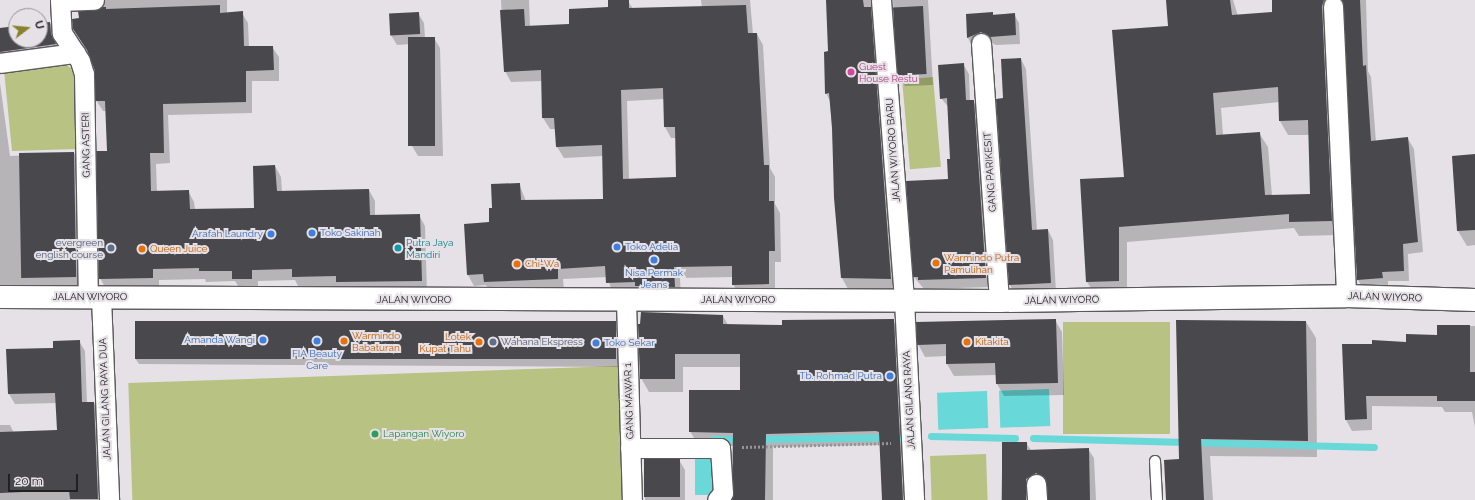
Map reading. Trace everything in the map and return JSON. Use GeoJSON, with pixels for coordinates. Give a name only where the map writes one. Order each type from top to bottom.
{"type":"FeatureCollection","features":[{"type":"Feature","properties":{"kind":"street"},"geometry":{"type":"LineString","coordinates":[[60,0],[94,0]]}},
{"type":"Feature","properties":{"kind":"street","name":"GANG ASTERI"},"geometry":{"type":"LineString","coordinates":[[60,0],[62,33],[75,53],[84,74],[94,297]]}},
{"type":"Feature","properties":{"kind":"street","name":"JALAN WIYORO BARU"},"geometry":{"type":"LineString","coordinates":[[881,0],[904,300]]}},
{"type":"Feature","properties":{"kind":"street"},"geometry":{"type":"LineString","coordinates":[[1333,6],[1346,296]]}},
{"type":"Feature","properties":{"kind":"street","name":"GANG PARIKESIT"},"geometry":{"type":"LineString","coordinates":[[981,42],[999,301]]}},
{"type":"Feature","properties":{"kind":"street"},"geometry":{"type":"LineString","coordinates":[[0,63],[75,53]]}},
{"type":"Feature","properties":{"kind":"street","name":"JALAN WIYORO"},"geometry":{"type":"LineString","coordinates":[[0,297],[626,301],[999,301],[1346,296],[1475,300]]}},
{"type":"Feature","properties":{"kind":"street","name":"JALAN GILANG RAYA DUA"},"geometry":{"type":"LineString","coordinates":[[94,297],[109,500]]}},
{"type":"Feature","properties":{"kind":"street","name":"JALAN GILANG RAYA"},"geometry":{"type":"LineString","coordinates":[[904,300],[914,500]]}},
{"type":"Feature","properties":{"kind":"street","name":"GANG MAWAR 1"},"geometry":{"type":"LineString","coordinates":[[626,301],[632,500]]}},
{"type":"Feature","properties":{"kind":"street"},"geometry":{"type":"LineString","coordinates":[[630,448],[720,448],[723,493],[717,500]]}},
{"type":"Feature","properties":{"kind":"lane"},"geometry":{"type":"LineString","coordinates":[[1155,461],[1157,500]]}},
{"type":"Feature","properties":{"kind":"path"},"geometry":{"type":"LineString","coordinates":[[720,448],[911,443]]}},
{"type":"Feature","properties":{"kind":"green space"},"geometry":{"type":"Polygon","coordinates":[[[65,64],[71,68],[74,77],[77,149],[12,151],[4,70],[65,64]]]}},
{"type":"Feature","properties":{"kind":"green space"},"geometry":{"type":"Polygon","coordinates":[[[933,77],[941,167],[910,169],[902,80],[933,77]]]}},
{"type":"Feature","properties":{"kind":"green space"},"geometry":{"type":"Polygon","coordinates":[[[1063,322],[1170,322],[1170,434],[1063,434],[1063,322]]]}},
{"type":"Feature","properties":{"kind":"green space","name":"Lapangan Wiyoro"},"geometry":{"type":"Polygon","coordinates":[[[618,366],[623,500],[132,500],[128,383],[618,366]]]}},
{"type":"Feature","properties":{"kind":"green space"},"geometry":{"type":"Polygon","coordinates":[[[986,454],[988,500],[932,500],[930,456],[986,454]]]}},
{"type":"Feature","properties":{"kind":"water"},"geometry":{"type":"Polygon","coordinates":[[[1049,389],[1050,426],[1000,428],[999,391],[1049,389]]]}},
{"type":"Feature","properties":{"kind":"water"},"geometry":{"type":"Polygon","coordinates":[[[987,391],[988,428],[938,430],[937,393],[987,391]]]}},
{"type":"Feature","properties":{"kind":"water"},"geometry":{"type":"Polygon","coordinates":[[[695,457],[716,457],[716,495],[695,495],[695,457]]]}},
{"type":"Feature","properties":{"kind":"building"},"geometry":{"type":"Polygon","coordinates":[[[608,0],[629,0],[629,8],[746,5],[748,33],[757,33],[764,165],[769,165],[769,201],[774,201],[775,251],[769,251],[769,284],[732,285],[732,266],[674,267],[675,287],[635,286],[635,282],[606,283],[605,266],[558,269],[558,279],[484,282],[483,274],[467,275],[464,224],[489,222],[489,208],[492,208],[491,184],[520,183],[521,200],[603,199],[602,145],[556,147],[554,118],[542,118],[541,70],[504,72],[500,10],[524,9],[525,26],[569,24],[569,9],[608,7],[608,0]],[[663,88],[621,90],[623,179],[676,177],[675,127],[664,127],[663,88]]]}},
{"type":"Feature","properties":{"kind":"building"},"geometry":{"type":"Polygon","coordinates":[[[826,0],[863,0],[864,7],[871,7],[891,279],[841,278],[834,198],[832,127],[829,93],[825,94],[824,52],[828,51],[826,0]]]}},
{"type":"Feature","properties":{"kind":"building"},"geometry":{"type":"Polygon","coordinates":[[[1166,0],[1230,0],[1232,15],[1272,12],[1272,0],[1324,0],[1322,6],[1332,221],[1289,222],[1289,214],[1119,227],[1119,281],[1086,282],[1080,179],[1124,177],[1112,30],[1168,26],[1166,0]],[[1278,87],[1213,93],[1216,135],[1260,132],[1265,195],[1310,194],[1308,120],[1279,121],[1278,87]]]}},
{"type":"Feature","properties":{"kind":"building"},"geometry":{"type":"Polygon","coordinates":[[[1342,0],[1360,0],[1363,66],[1366,65],[1371,141],[1408,137],[1418,242],[1403,244],[1404,271],[1382,272],[1383,278],[1357,280],[1342,0]]]}},
{"type":"Feature","properties":{"kind":"building"},"geometry":{"type":"Polygon","coordinates":[[[220,5],[220,13],[243,11],[244,46],[273,46],[274,70],[246,71],[246,102],[163,104],[164,153],[150,153],[151,191],[189,190],[190,209],[254,208],[253,166],[275,165],[277,191],[369,189],[370,215],[420,214],[422,281],[336,282],[336,276],[292,277],[292,269],[252,270],[252,279],[232,279],[232,271],[199,271],[199,268],[153,269],[153,278],[99,279],[96,151],[107,151],[105,101],[95,101],[95,71],[87,50],[73,29],[72,19],[79,18],[78,11],[95,11],[102,7],[106,7],[106,9],[220,5]]]}},
{"type":"Feature","properties":{"kind":"building"},"geometry":{"type":"Polygon","coordinates":[[[923,6],[927,74],[897,75],[893,8],[923,6]]]}},
{"type":"Feature","properties":{"kind":"building"},"geometry":{"type":"Polygon","coordinates":[[[419,12],[420,34],[390,36],[389,14],[419,12]]]}},
{"type":"Feature","properties":{"kind":"building"},"geometry":{"type":"Polygon","coordinates":[[[993,12],[993,15],[1015,13],[1016,35],[990,37],[981,32],[967,38],[966,14],[993,12]]]}},
{"type":"Feature","properties":{"kind":"building"},"geometry":{"type":"Polygon","coordinates":[[[48,22],[50,22],[51,34],[56,44],[48,45],[48,22]]]}},
{"type":"Feature","properties":{"kind":"building"},"geometry":{"type":"Polygon","coordinates":[[[8,27],[8,48],[28,48],[0,52],[0,28],[8,27]]]}},
{"type":"Feature","properties":{"kind":"building"},"geometry":{"type":"Polygon","coordinates":[[[408,37],[435,37],[435,146],[408,146],[408,37]]]}},
{"type":"Feature","properties":{"kind":"building"},"geometry":{"type":"Polygon","coordinates":[[[1021,58],[1032,230],[1048,229],[1051,283],[1009,285],[996,99],[1003,98],[1001,59],[1021,58]]]}},
{"type":"Feature","properties":{"kind":"building"},"geometry":{"type":"Polygon","coordinates":[[[964,63],[966,100],[974,100],[986,278],[918,280],[918,277],[913,277],[906,181],[948,179],[947,159],[950,159],[947,98],[940,99],[938,65],[964,63]]]}},
{"type":"Feature","properties":{"kind":"building"},"geometry":{"type":"Polygon","coordinates":[[[74,152],[76,277],[21,278],[19,153],[74,152]]]}},
{"type":"Feature","properties":{"kind":"building"},"geometry":{"type":"Polygon","coordinates":[[[1475,154],[1475,230],[1457,231],[1452,156],[1475,154]]]}},
{"type":"Feature","properties":{"kind":"building"},"geometry":{"type":"Polygon","coordinates":[[[641,312],[723,315],[723,324],[782,325],[782,320],[894,319],[903,500],[882,500],[879,432],[876,431],[766,434],[765,500],[732,500],[733,433],[689,432],[689,390],[740,390],[740,354],[675,354],[675,379],[640,379],[638,324],[640,324],[641,312]]]}},
{"type":"Feature","properties":{"kind":"building"},"geometry":{"type":"Polygon","coordinates":[[[1056,319],[1058,383],[996,384],[995,363],[946,364],[946,344],[917,345],[916,322],[1056,319]]]}},
{"type":"Feature","properties":{"kind":"building"},"geometry":{"type":"Polygon","coordinates":[[[1176,320],[1306,321],[1308,441],[1201,439],[1204,500],[1166,500],[1164,460],[1179,459],[1176,320]]]}},
{"type":"Feature","properties":{"kind":"building"},"geometry":{"type":"Polygon","coordinates":[[[135,321],[616,321],[616,359],[135,359],[135,321]]]}},
{"type":"Feature","properties":{"kind":"building"},"geometry":{"type":"Polygon","coordinates":[[[1437,325],[1470,325],[1470,372],[1475,372],[1475,401],[1437,401],[1437,396],[1366,396],[1367,419],[1345,420],[1342,344],[1372,344],[1372,340],[1406,342],[1406,334],[1437,335],[1437,325]]]}},
{"type":"Feature","properties":{"kind":"building"},"geometry":{"type":"Polygon","coordinates":[[[80,340],[82,402],[94,402],[98,499],[70,499],[69,490],[0,493],[0,432],[57,430],[55,393],[8,394],[6,349],[53,348],[53,341],[80,340]]]}},
{"type":"Feature","properties":{"kind":"building"},"geometry":{"type":"Polygon","coordinates":[[[1002,442],[1027,442],[1027,450],[1089,448],[1090,500],[1048,500],[1045,478],[1036,473],[1026,479],[1026,500],[1002,500],[1002,442]]]}},
{"type":"Feature","properties":{"kind":"building"},"geometry":{"type":"Polygon","coordinates":[[[644,459],[680,459],[680,497],[644,497],[644,459]]]}},
{"type":"Feature","properties":{"kind":"waterway"},"geometry":{"type":"LineString","coordinates":[[931,436],[1015,438]]}},
{"type":"Feature","properties":{"kind":"waterway"},"geometry":{"type":"LineString","coordinates":[[757,439],[904,437]]}},
{"type":"Feature","properties":{"kind":"waterway"},"geometry":{"type":"LineString","coordinates":[[1033,438],[1374,447]]}},
{"type":"Feature","properties":{"kind":"waterway"},"geometry":{"type":"LineString","coordinates":[[713,439],[741,439]]}},
{"type":"Feature","properties":{"kind":"place","name":"Guest House Restu"},"geometry":{"type":"Point","coordinates":[851,72]}},
{"type":"Feature","properties":{"kind":"place","name":"Toko Sakinah"},"geometry":{"type":"Point","coordinates":[312,233]}},
{"type":"Feature","properties":{"kind":"place","name":"Arafah Laundry"},"geometry":{"type":"Point","coordinates":[271,234]}},
{"type":"Feature","properties":{"kind":"place","name":"Toko Adelia"},"geometry":{"type":"Point","coordinates":[617,247]}},
{"type":"Feature","properties":{"kind":"place","name":"evergreen english course"},"geometry":{"type":"Point","coordinates":[111,248]}},
{"type":"Feature","properties":{"kind":"place","name":"Putra Jaya Mandiri"},"geometry":{"type":"Point","coordinates":[398,248]}},
{"type":"Feature","properties":{"kind":"place","name":"Queen Juice"},"geometry":{"type":"Point","coordinates":[142,249]}},
{"type":"Feature","properties":{"kind":"place","name":"Nisa Permak Jeans"},"geometry":{"type":"Point","coordinates":[654,260]}},
{"type":"Feature","properties":{"kind":"place","name":"Warmindo Putra Pamulihan"},"geometry":{"type":"Point","coordinates":[936,263]}},
{"type":"Feature","properties":{"kind":"place","name":"Chi-Wa"},"geometry":{"type":"Point","coordinates":[517,264]}},
{"type":"Feature","properties":{"kind":"place","name":"Amanda Wangi"},"geometry":{"type":"Point","coordinates":[263,340]}},
{"type":"Feature","properties":{"kind":"place","name":"FIA Beauty Care"},"geometry":{"type":"Point","coordinates":[317,341]}},
{"type":"Feature","properties":{"kind":"place","name":"Warmindo Babaturan"},"geometry":{"type":"Point","coordinates":[344,341]}},
{"type":"Feature","properties":{"kind":"place","name":"Lotek Kupat Tahu"},"geometry":{"type":"Point","coordinates":[479,342]}},
{"type":"Feature","properties":{"kind":"place","name":"Wahana Ekspress"},"geometry":{"type":"Point","coordinates":[493,342]}},
{"type":"Feature","properties":{"kind":"place","name":"Kitakita"},"geometry":{"type":"Point","coordinates":[967,342]}},
{"type":"Feature","properties":{"kind":"place","name":"Toko Sekar"},"geometry":{"type":"Point","coordinates":[596,343]}},
{"type":"Feature","properties":{"kind":"place","name":"Tb. Rohmad Putra"},"geometry":{"type":"Point","coordinates":[890,376]}},
{"type":"Feature","properties":{"kind":"place","name":"Lapangan Wiyoro"},"geometry":{"type":"Point","coordinates":[375,434]}}]}
